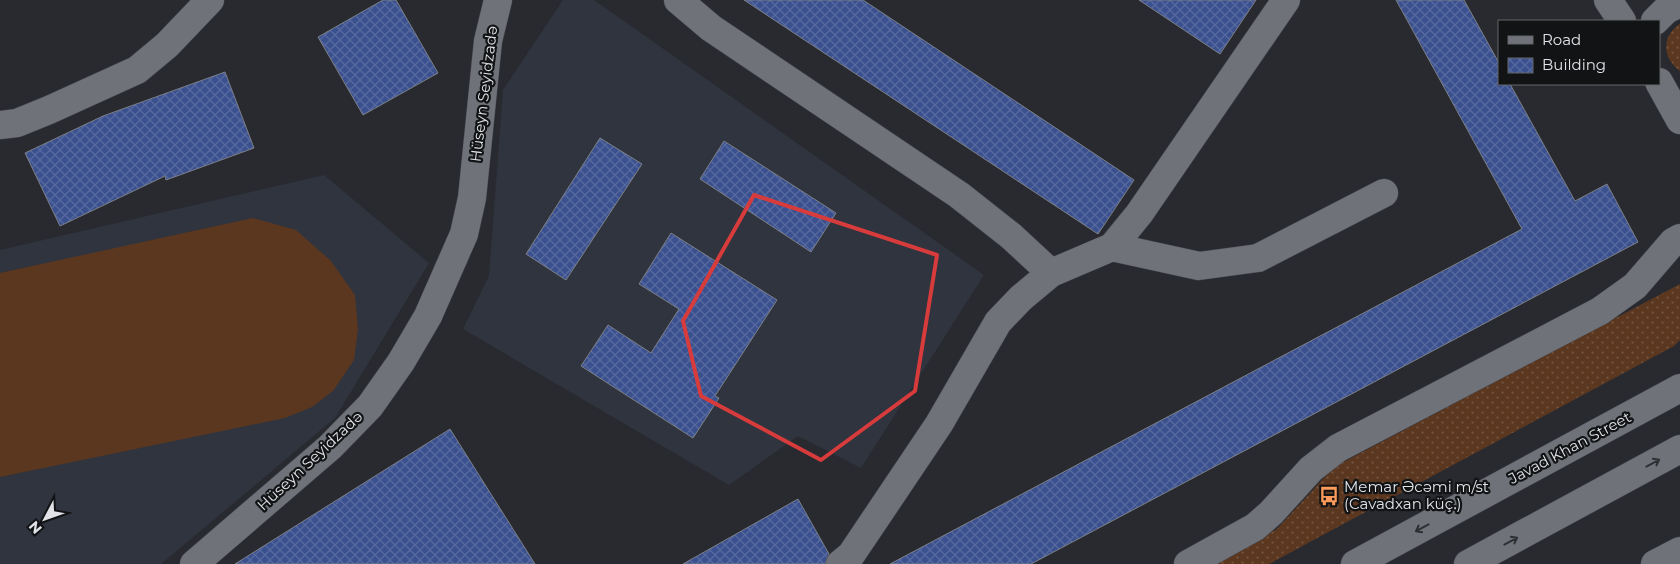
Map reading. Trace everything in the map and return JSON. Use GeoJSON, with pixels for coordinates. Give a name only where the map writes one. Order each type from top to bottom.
{"type":"FeatureCollection","features":[{"type":"Feature","properties":{"kind":"street"},"geometry":{"type":"LineString","coordinates":[[0,125],[16,123],[137,70],[167,46],[210,0]]}},
{"type":"Feature","properties":{"kind":"street","name":"Hüseyn Seyidzadə"},"geometry":{"type":"LineString","coordinates":[[194,564],[330,447],[370,406],[401,362],[428,316],[464,234],[472,198],[488,42],[498,0]]}},
{"type":"Feature","properties":{"kind":"street"},"geometry":{"type":"LineString","coordinates":[[678,0],[711,28],[959,194],[1011,236],[1051,273]]}},
{"type":"Feature","properties":{"kind":"street"},"geometry":{"type":"LineString","coordinates":[[840,564],[851,556],[940,424],[998,322],[1021,298],[1051,273],[1112,247],[1139,214],[1286,0]]}},
{"type":"Feature","properties":{"kind":"street"},"geometry":{"type":"LineString","coordinates":[[1608,0],[1621,20]]}},
{"type":"Feature","properties":{"kind":"street"},"geometry":{"type":"LineString","coordinates":[[1656,20],[1666,10],[1680,3]]}},
{"type":"Feature","properties":{"kind":"street"},"geometry":{"type":"LineString","coordinates":[[1660,81],[1680,92]]}},
{"type":"Feature","properties":{"kind":"street"},"geometry":{"type":"LineString","coordinates":[[1660,82],[1680,120]]}},
{"type":"Feature","properties":{"kind":"street"},"geometry":{"type":"LineString","coordinates":[[1112,247],[1199,266],[1258,258],[1384,193]]}},
{"type":"Feature","properties":{"kind":"street"},"geometry":{"type":"LineString","coordinates":[[1188,564],[1255,527],[1271,514],[1311,469],[1338,448],[1600,311],[1635,286],[1673,242],[1680,238]]}},
{"type":"Feature","properties":{"kind":"street","name":"Javad Khan Street"},"geometry":{"type":"LineString","coordinates":[[1355,564],[1680,388]]}},
{"type":"Feature","properties":{"kind":"street"},"geometry":{"type":"LineString","coordinates":[[1468,564],[1680,449]]}},
{"type":"Feature","properties":{"kind":"street"},"geometry":{"type":"LineString","coordinates":[[1655,564],[1680,551]]}},
{"type":"Feature","properties":{"kind":"highlighted area"},"geometry":{"type":"Polygon","coordinates":[[[754,195],[937,255],[915,391],[821,460],[701,396],[683,321],[754,195]]]}},
{"type":"Feature","properties":{"kind":"shaded area"},"geometry":{"type":"Polygon","coordinates":[[[563,0],[594,0],[984,275],[861,468],[798,436],[729,485],[463,329],[489,276],[503,90],[563,0]]]}},
{"type":"Feature","properties":{"kind":"shaded area"},"geometry":{"type":"Polygon","coordinates":[[[1680,24],[1680,71],[1670,60],[1666,47],[1669,35],[1680,24]]]}},
{"type":"Feature","properties":{"kind":"shaded area"},"geometry":{"type":"Polygon","coordinates":[[[324,175],[429,263],[335,418],[161,564],[0,564],[0,250],[324,175]]]}},
{"type":"Feature","properties":{"kind":"shaded area"},"geometry":{"type":"Polygon","coordinates":[[[253,218],[296,230],[331,261],[355,295],[358,329],[354,360],[333,391],[312,407],[285,418],[0,477],[0,273],[253,218]]]}},
{"type":"Feature","properties":{"kind":"shaded area"},"geometry":{"type":"Polygon","coordinates":[[[1680,284],[1680,340],[1674,346],[1269,564],[1213,564],[1277,529],[1334,467],[1680,284]]]}},
{"type":"Feature","properties":{"kind":"building"},"geometry":{"type":"Polygon","coordinates":[[[383,0],[396,0],[438,73],[363,115],[318,37],[383,0]]]}},
{"type":"Feature","properties":{"kind":"building"},"geometry":{"type":"Polygon","coordinates":[[[744,0],[863,0],[1134,180],[1098,234],[744,0]]]}},
{"type":"Feature","properties":{"kind":"building"},"geometry":{"type":"Polygon","coordinates":[[[1139,0],[1256,0],[1220,54],[1139,0]]]}},
{"type":"Feature","properties":{"kind":"building"},"geometry":{"type":"Polygon","coordinates":[[[1396,0],[1464,0],[1498,61],[1498,85],[1511,85],[1575,201],[1607,184],[1638,242],[1031,564],[890,564],[1522,229],[1396,0]]]}},
{"type":"Feature","properties":{"kind":"building"},"geometry":{"type":"Polygon","coordinates":[[[225,72],[254,148],[166,180],[165,176],[60,226],[25,153],[103,116],[225,72]]]}},
{"type":"Feature","properties":{"kind":"building"},"geometry":{"type":"Polygon","coordinates":[[[600,138],[642,164],[566,280],[526,254],[600,138]]]}},
{"type":"Feature","properties":{"kind":"building"},"geometry":{"type":"Polygon","coordinates":[[[724,141],[836,213],[811,252],[700,179],[724,141]]]}},
{"type":"Feature","properties":{"kind":"building"},"geometry":{"type":"Polygon","coordinates":[[[671,233],[777,300],[715,396],[719,398],[693,438],[581,366],[608,325],[651,353],[679,309],[639,284],[671,233]]]}},
{"type":"Feature","properties":{"kind":"building"},"geometry":{"type":"Polygon","coordinates":[[[450,429],[535,564],[235,564],[450,429]]]}},
{"type":"Feature","properties":{"kind":"building"},"geometry":{"type":"Polygon","coordinates":[[[798,499],[829,554],[825,564],[683,564],[798,499]]]}},
{"type":"Feature","properties":{"kind":"place","name":"Memar Əcəmi m/st (Cavadxan küç.)"},"geometry":{"type":"Point","coordinates":[1329,496]}}]}
